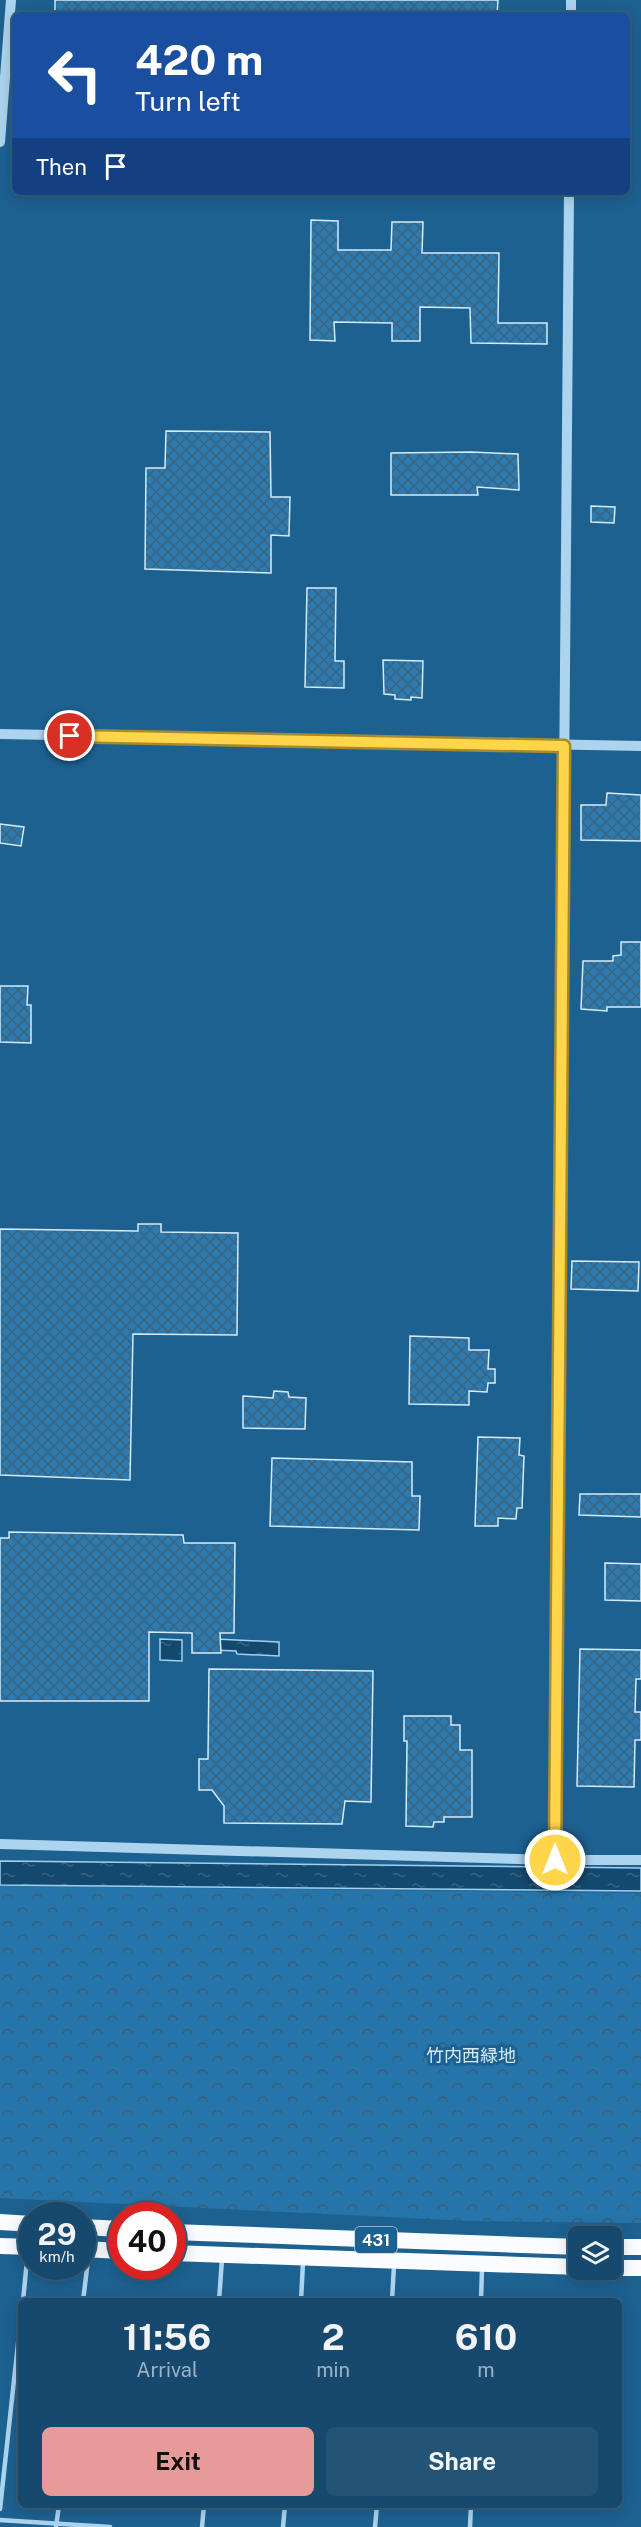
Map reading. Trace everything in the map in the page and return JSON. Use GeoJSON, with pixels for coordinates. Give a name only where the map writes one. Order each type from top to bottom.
{"type":"FeatureCollection","features":[{"type":"Feature","properties":{"kind":"highway"},"geometry":{"type":"LineString","coordinates":[[0,2222],[18,2223]]}},
{"type":"Feature","properties":{"kind":"highway","name":"431"},"geometry":{"type":"LineString","coordinates":[[186,2233],[568,2247]]}},
{"type":"Feature","properties":{"kind":"highway"},"geometry":{"type":"LineString","coordinates":[[0,2246],[18,2247]]}},
{"type":"Feature","properties":{"kind":"highway"},"geometry":{"type":"LineString","coordinates":[[622,2247],[641,2247]]}},
{"type":"Feature","properties":{"kind":"highway","name":"431"},"geometry":{"type":"LineString","coordinates":[[186,2254],[568,2267]]}},
{"type":"Feature","properties":{"kind":"highway"},"geometry":{"type":"LineString","coordinates":[[622,2268],[641,2268]]}},
{"type":"Feature","properties":{"kind":"street"},"geometry":{"type":"LineString","coordinates":[[0,142],[11,0]]}},
{"type":"Feature","properties":{"kind":"street"},"geometry":{"type":"LineString","coordinates":[[555,1860],[569,195]]}},
{"type":"Feature","properties":{"kind":"street"},"geometry":{"type":"LineString","coordinates":[[0,734],[641,746]]}},
{"type":"Feature","properties":{"kind":"street"},"geometry":{"type":"LineString","coordinates":[[0,1844],[555,1860],[641,1860]]}},
{"type":"Feature","properties":{"kind":"lane"},"geometry":{"type":"LineString","coordinates":[[219,2298],[222,2255]]}},
{"type":"Feature","properties":{"kind":"lane"},"geometry":{"type":"LineString","coordinates":[[301,2298],[304,2258]]}},
{"type":"Feature","properties":{"kind":"lane"},"geometry":{"type":"LineString","coordinates":[[392,2298],[394,2261]]}},
{"type":"Feature","properties":{"kind":"lane"},"geometry":{"type":"LineString","coordinates":[[481,2298],[482,2264]]}},
{"type":"Feature","properties":{"kind":"lane"},"geometry":{"type":"LineString","coordinates":[[23,2298],[26,2280]]}},
{"type":"Feature","properties":{"kind":"lane"},"geometry":{"type":"LineString","coordinates":[[83,2298],[84,2280]]}},
{"type":"Feature","properties":{"kind":"lane"},"geometry":{"type":"LineString","coordinates":[[0,2509],[18,2344]]}},
{"type":"Feature","properties":{"kind":"lane"},"geometry":{"type":"LineString","coordinates":[[56,2525],[59,2508]]}},
{"type":"Feature","properties":{"kind":"lane"},"geometry":{"type":"LineString","coordinates":[[202,2527],[204,2508]]}},
{"type":"Feature","properties":{"kind":"lane"},"geometry":{"type":"LineString","coordinates":[[283,2527],[285,2508]]}},
{"type":"Feature","properties":{"kind":"lane"},"geometry":{"type":"LineString","coordinates":[[375,2527],[376,2508]]}},
{"type":"Feature","properties":{"kind":"lane"},"geometry":{"type":"LineString","coordinates":[[470,2527],[471,2508]]}},
{"type":"Feature","properties":{"kind":"lane"},"geometry":{"type":"LineString","coordinates":[[0,2520],[110,2527]]}},
{"type":"Feature","properties":{"kind":"green space","name":"竹内西緑地"},"geometry":{"type":"Polygon","coordinates":[[[0,1886],[641,1893],[641,2223],[472,2221],[186,2207],[186,2202],[108,2203],[0,2198],[0,1886]]]}},
{"type":"Feature","properties":{"kind":"water"},"geometry":{"type":"Polygon","coordinates":[[[160,1639],[182,1640],[182,1661],[160,1660],[160,1639]]]}},
{"type":"Feature","properties":{"kind":"water"},"geometry":{"type":"Polygon","coordinates":[[[216,1639],[279,1642],[279,1656],[237,1654],[236,1651],[215,1650],[216,1639]]]}},
{"type":"Feature","properties":{"kind":"water"},"geometry":{"type":"Polygon","coordinates":[[[0,1861],[641,1868],[641,1891],[0,1885],[0,1861]]]}},
{"type":"Feature","properties":{"kind":"building"},"geometry":{"type":"Polygon","coordinates":[[[55,0],[498,0],[497,12],[55,12],[55,0]]]}},
{"type":"Feature","properties":{"kind":"building"},"geometry":{"type":"Polygon","coordinates":[[[311,220],[338,221],[338,250],[391,250],[392,222],[423,222],[422,253],[499,253],[498,323],[547,323],[547,344],[471,343],[470,308],[420,307],[420,341],[392,341],[392,323],[334,322],[335,341],[310,340],[311,220]]]}},
{"type":"Feature","properties":{"kind":"building"},"geometry":{"type":"Polygon","coordinates":[[[166,431],[270,432],[271,497],[290,497],[289,536],[271,535],[271,573],[145,569],[146,468],[165,468],[166,431]]]}},
{"type":"Feature","properties":{"kind":"building"},"geometry":{"type":"Polygon","coordinates":[[[391,453],[518,454],[519,490],[477,487],[478,495],[391,495],[391,453]]]}},
{"type":"Feature","properties":{"kind":"building"},"geometry":{"type":"Polygon","coordinates":[[[591,506],[615,507],[614,523],[591,522],[591,506]]]}},
{"type":"Feature","properties":{"kind":"building"},"geometry":{"type":"Polygon","coordinates":[[[307,588],[336,588],[335,661],[344,661],[344,688],[305,687],[307,588]]]}},
{"type":"Feature","properties":{"kind":"building"},"geometry":{"type":"Polygon","coordinates":[[[383,660],[423,661],[422,698],[395,699],[395,695],[384,694],[383,660]]]}},
{"type":"Feature","properties":{"kind":"building"},"geometry":{"type":"Polygon","coordinates":[[[607,793],[641,795],[641,841],[581,840],[581,805],[606,805],[607,793]]]}},
{"type":"Feature","properties":{"kind":"building"},"geometry":{"type":"Polygon","coordinates":[[[0,824],[24,827],[21,846],[0,843],[0,824]]]}},
{"type":"Feature","properties":{"kind":"building"},"geometry":{"type":"Polygon","coordinates":[[[621,942],[641,942],[641,1007],[607,1007],[607,1011],[581,1009],[583,961],[613,961],[613,956],[621,955],[621,942]]]}},
{"type":"Feature","properties":{"kind":"building"},"geometry":{"type":"Polygon","coordinates":[[[0,986],[28,986],[27,1005],[31,1005],[31,1043],[0,1042],[0,986]]]}},
{"type":"Feature","properties":{"kind":"building"},"geometry":{"type":"Polygon","coordinates":[[[138,1224],[161,1224],[161,1232],[238,1233],[237,1335],[133,1334],[130,1480],[0,1475],[0,1229],[138,1231],[138,1224]]]}},
{"type":"Feature","properties":{"kind":"building"},"geometry":{"type":"Polygon","coordinates":[[[572,1261],[639,1262],[638,1291],[571,1289],[572,1261]]]}},
{"type":"Feature","properties":{"kind":"building"},"geometry":{"type":"Polygon","coordinates":[[[410,1336],[469,1338],[469,1350],[489,1350],[488,1369],[495,1369],[495,1383],[488,1383],[487,1392],[469,1391],[469,1405],[409,1404],[410,1336]]]}},
{"type":"Feature","properties":{"kind":"building"},"geometry":{"type":"Polygon","coordinates":[[[274,1391],[288,1392],[289,1397],[306,1398],[305,1429],[243,1428],[243,1396],[273,1398],[274,1391]]]}},
{"type":"Feature","properties":{"kind":"building"},"geometry":{"type":"Polygon","coordinates":[[[478,1437],[520,1438],[519,1455],[524,1456],[522,1508],[517,1508],[516,1519],[498,1518],[498,1526],[475,1526],[478,1437]]]}},
{"type":"Feature","properties":{"kind":"building"},"geometry":{"type":"Polygon","coordinates":[[[272,1458],[412,1462],[412,1496],[420,1496],[419,1530],[270,1526],[272,1458]]]}},
{"type":"Feature","properties":{"kind":"building"},"geometry":{"type":"Polygon","coordinates":[[[580,1494],[641,1494],[641,1517],[579,1515],[580,1494]]]}},
{"type":"Feature","properties":{"kind":"building"},"geometry":{"type":"Polygon","coordinates":[[[9,1532],[183,1535],[184,1543],[235,1543],[234,1633],[220,1633],[221,1653],[192,1653],[192,1633],[149,1632],[149,1701],[0,1701],[0,1538],[9,1538],[9,1532]]]}},
{"type":"Feature","properties":{"kind":"building"},"geometry":{"type":"Polygon","coordinates":[[[605,1563],[641,1564],[641,1601],[605,1600],[605,1563]]]}},
{"type":"Feature","properties":{"kind":"building"},"geometry":{"type":"Polygon","coordinates":[[[580,1649],[641,1650],[641,1679],[636,1679],[635,1712],[641,1712],[641,1740],[635,1740],[634,1787],[577,1786],[580,1649]]]}},
{"type":"Feature","properties":{"kind":"building"},"geometry":{"type":"Polygon","coordinates":[[[209,1669],[373,1671],[371,1802],[345,1801],[342,1824],[224,1823],[224,1806],[212,1790],[199,1790],[199,1759],[208,1759],[209,1669]]]}},
{"type":"Feature","properties":{"kind":"building"},"geometry":{"type":"Polygon","coordinates":[[[404,1716],[451,1716],[451,1725],[460,1725],[460,1750],[472,1750],[472,1817],[444,1817],[444,1822],[434,1822],[433,1827],[406,1826],[407,1741],[404,1741],[404,1716]]]}},
{"type":"Feature","properties":{"kind":"route"},"geometry":{"type":"LineString","coordinates":[[70,736],[564,746],[555,1860]]}}]}
